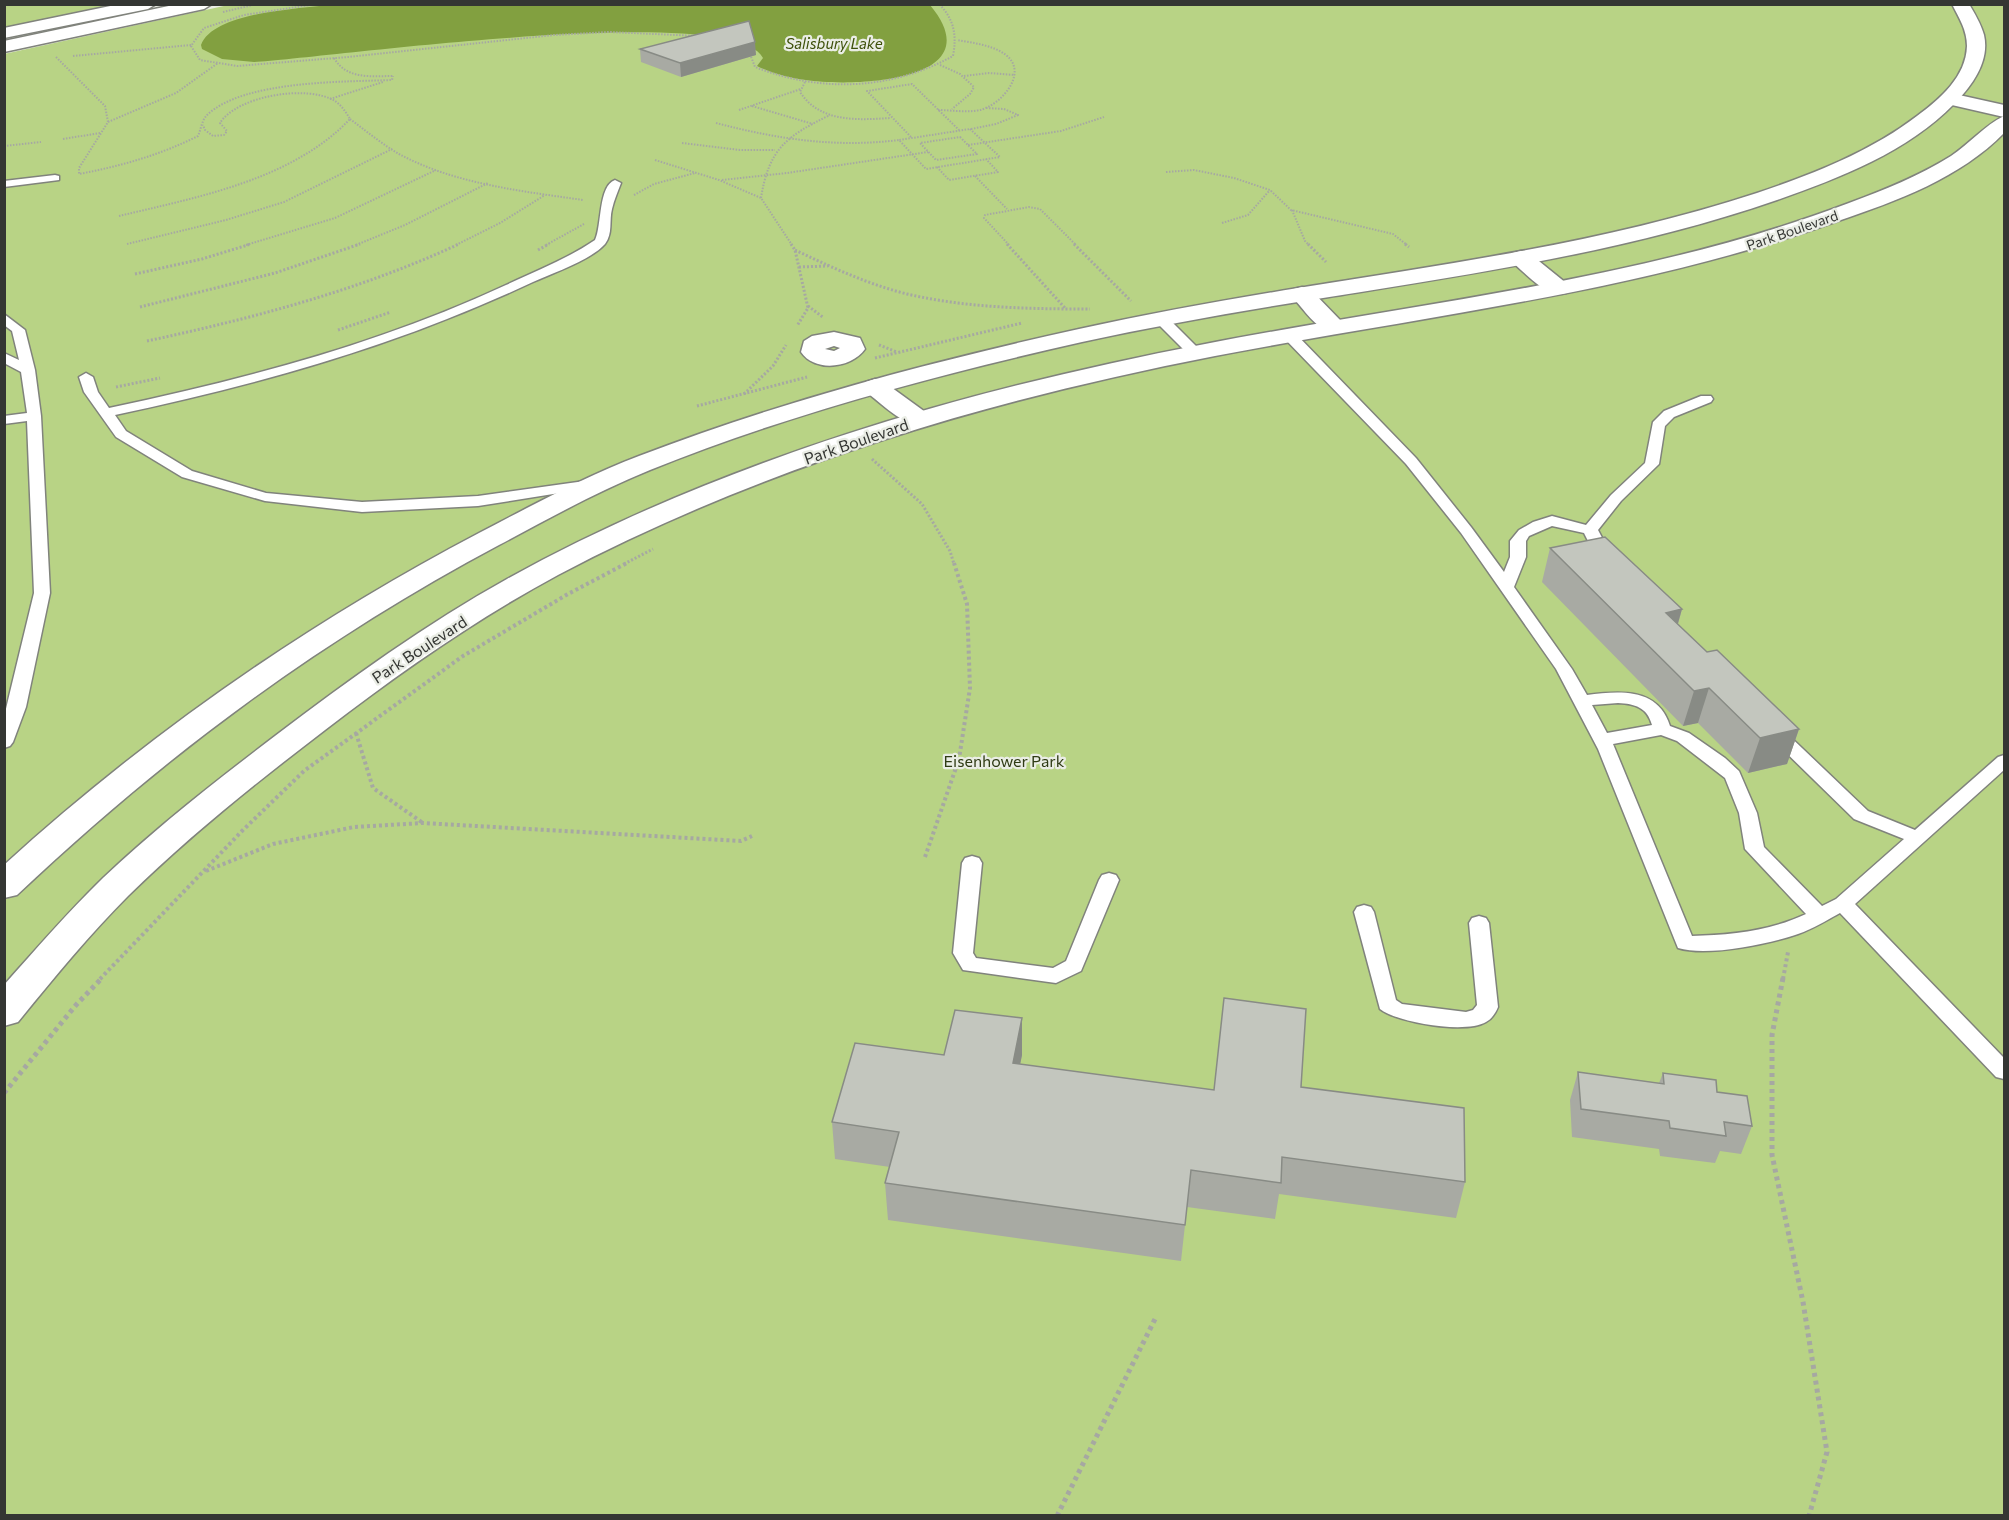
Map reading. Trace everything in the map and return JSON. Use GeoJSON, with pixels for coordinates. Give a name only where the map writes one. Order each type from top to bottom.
{"type":"FeatureCollection","features":[{"type":"Feature","properties":{"kind":"main road"},"geometry":{"type":"LineString","coordinates":[[4,33],[148,4]]}},
{"type":"Feature","properties":{"kind":"main road"},"geometry":{"type":"LineString","coordinates":[[4,47],[204,4]]}},
{"type":"Feature","properties":{"kind":"main road"},"geometry":{"type":"LineString","coordinates":[[4,886],[144,761],[303,646],[446,560],[644,463],[805,407],[967,361],[1161,319],[1521,258],[1669,227],[1741,207],[1865,158],[1920,124],[1950,99],[1968,75],[1977,51],[1975,29],[1960,4]]}},
{"type":"Feature","properties":{"kind":"main road"},"geometry":{"type":"LineString","coordinates":[[1950,99],[2004,111]]}},
{"type":"Feature","properties":{"kind":"main road","name":"Park Boulevard"},"geometry":{"type":"LineString","coordinates":[[4,1012],[116,888],[233,783],[391,665],[521,583],[664,513],[855,452],[919,419],[1043,386],[1194,352],[1558,288],[1760,242],[1889,195],[1945,168],[1988,141],[2004,122]]}},
{"type":"Feature","properties":{"kind":"main road"},"geometry":{"type":"LineString","coordinates":[[1521,258],[1558,288]]}},
{"type":"Feature","properties":{"kind":"main road"},"geometry":{"type":"LineString","coordinates":[[1302,294],[1334,327]]}},
{"type":"Feature","properties":{"kind":"main road","name":"Park Boulevard"},"geometry":{"type":"LineString","coordinates":[[875,387],[919,419]]}},
{"type":"Feature","properties":{"kind":"lane"},"geometry":{"type":"LineString","coordinates":[[4,184],[55,178]]}},
{"type":"Feature","properties":{"kind":"lane"},"geometry":{"type":"LineString","coordinates":[[104,413],[218,390],[315,364],[492,298],[592,248],[604,234],[606,209],[615,183]]}},
{"type":"Feature","properties":{"kind":"lane"},"geometry":{"type":"LineString","coordinates":[[4,318],[18,330],[28,370],[34,416],[42,593],[17,707],[4,742]]}},
{"type":"Feature","properties":{"kind":"lane"},"geometry":{"type":"LineString","coordinates":[[1161,319],[1194,352]]}},
{"type":"Feature","properties":{"kind":"lane"},"geometry":{"type":"LineString","coordinates":[[1289,335],[1411,460],[1466,530],[1564,669],[1602,740],[1685,943],[1727,942],[1793,928],[1843,904],[2004,761]]}},
{"type":"Feature","properties":{"kind":"lane"},"geometry":{"type":"LineString","coordinates":[[4,357],[28,370]]}},
{"type":"Feature","properties":{"kind":"lane"},"geometry":{"type":"LineString","coordinates":[[86,376],[91,392],[121,434],[187,474],[265,497],[362,507],[478,501],[603,482]]}},
{"type":"Feature","properties":{"kind":"lane"},"geometry":{"type":"LineString","coordinates":[[1590,530],[1616,498],[1652,464],[1658,425],[1669,414],[1706,399]]}},
{"type":"Feature","properties":{"kind":"lane"},"geometry":{"type":"LineString","coordinates":[[4,420],[34,416]]}},
{"type":"Feature","properties":{"kind":"lane"},"geometry":{"type":"LineString","coordinates":[[1506,587],[1518,557],[1518,541],[1524,533],[1538,525],[1552,521],[1590,530],[1601,551],[1603,564],[1611,572]]}},
{"type":"Feature","properties":{"kind":"lane"},"geometry":{"type":"LineString","coordinates":[[1581,701],[1635,697],[1650,707],[1661,723],[1662,729]]}},
{"type":"Feature","properties":{"kind":"lane"},"geometry":{"type":"LineString","coordinates":[[1764,721],[1861,815],[1918,838]]}},
{"type":"Feature","properties":{"kind":"lane"},"geometry":{"type":"LineString","coordinates":[[1602,740],[1662,729],[1692,742],[1719,762],[1733,776],[1748,813],[1755,849],[1819,915]]}},
{"type":"Feature","properties":{"kind":"lane"},"geometry":{"type":"LineString","coordinates":[[972,863],[963,953],[970,965],[1056,976],[1074,966],[1109,880]]}},
{"type":"Feature","properties":{"kind":"lane"},"geometry":{"type":"LineString","coordinates":[[1843,904],[2004,1071]]}},
{"type":"Feature","properties":{"kind":"lane"},"geometry":{"type":"LineString","coordinates":[[1364,912],[1387,1004],[1397,1011],[1466,1020],[1480,1016],[1488,1007],[1479,923]]}},
{"type":"Feature","properties":{"kind":"path"},"geometry":{"type":"LineString","coordinates":[[108,122],[105,106],[55,57],[191,45],[204,28],[234,18],[317,4]]}},
{"type":"Feature","properties":{"kind":"path"},"geometry":{"type":"LineString","coordinates":[[747,48],[755,67],[782,79],[850,85],[884,82],[940,65],[953,56],[957,40],[954,25],[939,4]]}},
{"type":"Feature","properties":{"kind":"path"},"geometry":{"type":"LineString","coordinates":[[191,45],[200,60],[237,66],[554,35],[661,32],[706,36]]}},
{"type":"Feature","properties":{"kind":"path"},"geometry":{"type":"LineString","coordinates":[[957,40],[1003,52],[1013,61],[1015,75],[1006,96],[986,108]]}},
{"type":"Feature","properties":{"kind":"path"},"geometry":{"type":"LineString","coordinates":[[334,58],[344,72],[352,75],[393,76],[392,80]]}},
{"type":"Feature","properties":{"kind":"path"},"geometry":{"type":"LineString","coordinates":[[218,63],[176,93],[108,122],[79,168],[79,174],[145,160],[175,148],[198,136],[205,117],[227,102],[255,92],[308,85],[392,80]]}},
{"type":"Feature","properties":{"kind":"path"},"geometry":{"type":"LineString","coordinates":[[940,65],[963,76],[974,87],[970,94],[952,109]]}},
{"type":"Feature","properties":{"kind":"path"},"geometry":{"type":"LineString","coordinates":[[963,76],[989,73],[1015,75]]}},
{"type":"Feature","properties":{"kind":"path"},"geometry":{"type":"LineString","coordinates":[[330,99],[352,90],[392,80]]}},
{"type":"Feature","properties":{"kind":"path"},"geometry":{"type":"LineString","coordinates":[[805,82],[800,92],[804,103],[813,110],[830,115],[873,120],[892,118]]}},
{"type":"Feature","properties":{"kind":"path"},"geometry":{"type":"LineString","coordinates":[[884,82],[890,87]]}},
{"type":"Feature","properties":{"kind":"path"},"geometry":{"type":"LineString","coordinates":[[911,138],[867,91],[912,84],[959,131]]}},
{"type":"Feature","properties":{"kind":"path"},"geometry":{"type":"LineString","coordinates":[[739,110],[802,89]]}},
{"type":"Feature","properties":{"kind":"path"},"geometry":{"type":"LineString","coordinates":[[202,123],[205,130],[213,136],[219,136],[227,131],[220,123],[223,115],[231,108],[253,100],[283,95],[312,95],[330,99],[342,106],[350,119],[392,150],[436,170],[545,195],[583,200]]}},
{"type":"Feature","properties":{"kind":"path"},"geometry":{"type":"LineString","coordinates":[[751,106],[813,124]]}},
{"type":"Feature","properties":{"kind":"path"},"geometry":{"type":"LineString","coordinates":[[716,123],[751,133],[832,144],[899,140],[959,131],[996,124],[1018,115],[1004,109],[938,110]]}},
{"type":"Feature","properties":{"kind":"path"},"geometry":{"type":"LineString","coordinates":[[761,198],[764,177],[776,150],[787,139],[830,115]]}},
{"type":"Feature","properties":{"kind":"path"},"geometry":{"type":"LineString","coordinates":[[968,145],[1061,131],[1104,117]]}},
{"type":"Feature","properties":{"kind":"path"},"geometry":{"type":"LineString","coordinates":[[119,216],[206,194],[257,177],[310,152],[341,132],[350,119]]}},
{"type":"Feature","properties":{"kind":"path"},"geometry":{"type":"LineString","coordinates":[[899,140],[926,169],[1000,157],[970,129]]}},
{"type":"Feature","properties":{"kind":"path"},"geometry":{"type":"LineString","coordinates":[[63,139],[100,133]]}},
{"type":"Feature","properties":{"kind":"path"},"geometry":{"type":"LineString","coordinates":[[935,134],[941,140]]}},
{"type":"Feature","properties":{"kind":"path"},"geometry":{"type":"LineString","coordinates":[[960,137],[968,145],[977,154],[936,160],[920,143],[960,137]]}},
{"type":"Feature","properties":{"kind":"path"},"geometry":{"type":"LineString","coordinates":[[4,146],[41,142]]}},
{"type":"Feature","properties":{"kind":"path"},"geometry":{"type":"LineString","coordinates":[[682,143],[740,150],[776,150]]}},
{"type":"Feature","properties":{"kind":"path"},"geometry":{"type":"LineString","coordinates":[[127,244],[186,231],[283,202],[392,150]]}},
{"type":"Feature","properties":{"kind":"path"},"geometry":{"type":"LineString","coordinates":[[718,180],[764,177],[928,152]]}},
{"type":"Feature","properties":{"kind":"path"},"geometry":{"type":"LineString","coordinates":[[956,157],[962,163]]}},
{"type":"Feature","properties":{"kind":"path"},"geometry":{"type":"LineString","coordinates":[[937,167],[949,180],[998,172],[986,159]]}},
{"type":"Feature","properties":{"kind":"path"},"geometry":{"type":"LineString","coordinates":[[655,160],[718,180],[761,198],[795,250],[808,308],[797,326]]}},
{"type":"Feature","properties":{"kind":"path"},"geometry":{"type":"LineString","coordinates":[[135,274],[202,260],[335,218],[436,170]]}},
{"type":"Feature","properties":{"kind":"path"},"geometry":{"type":"LineString","coordinates":[[1166,172],[1194,170],[1270,190],[1291,210],[1305,241],[1326,262]]}},
{"type":"Feature","properties":{"kind":"path"},"geometry":{"type":"LineString","coordinates":[[529,255],[606,209],[654,184],[695,173]]}},
{"type":"Feature","properties":{"kind":"path"},"geometry":{"type":"LineString","coordinates":[[975,176],[1008,210]]}},
{"type":"Feature","properties":{"kind":"path"},"geometry":{"type":"LineString","coordinates":[[140,307],[213,291],[343,252],[409,225],[488,183]]}},
{"type":"Feature","properties":{"kind":"path"},"geometry":{"type":"LineString","coordinates":[[1222,223],[1246,218],[1252,214],[1270,190]]}},
{"type":"Feature","properties":{"kind":"path"},"geometry":{"type":"LineString","coordinates":[[147,341],[260,316],[392,273],[492,228],[545,195]]}},
{"type":"Feature","properties":{"kind":"path"},"geometry":{"type":"LineString","coordinates":[[1066,309],[984,218],[989,213],[1029,207],[1040,209],[1134,304],[1128,305]]}},
{"type":"Feature","properties":{"kind":"path"},"geometry":{"type":"LineString","coordinates":[[1291,210],[1393,234],[1409,247]]}},
{"type":"Feature","properties":{"kind":"path"},"geometry":{"type":"LineString","coordinates":[[795,250],[881,287],[918,296],[966,303],[1095,309]]}},
{"type":"Feature","properties":{"kind":"path"},"geometry":{"type":"LineString","coordinates":[[799,267],[829,266]]}},
{"type":"Feature","properties":{"kind":"path"},"geometry":{"type":"LineString","coordinates":[[328,333],[392,312]]}},
{"type":"Feature","properties":{"kind":"path"},"geometry":{"type":"LineString","coordinates":[[744,394],[773,366],[786,345]]}},
{"type":"Feature","properties":{"kind":"path"},"geometry":{"type":"LineString","coordinates":[[116,387],[160,378]]}},
{"type":"Feature","properties":{"kind":"path"},"geometry":{"type":"LineString","coordinates":[[781,384],[805,407]]}},
{"type":"Feature","properties":{"kind":"path"},"geometry":{"type":"LineString","coordinates":[[855,452],[872,458],[922,504],[950,551],[967,604],[970,688],[959,759],[925,857]]}},
{"type":"Feature","properties":{"kind":"path"},"geometry":{"type":"LineString","coordinates":[[855,452],[872,458],[882,455]]}},
{"type":"Feature","properties":{"kind":"path"},"geometry":{"type":"LineString","coordinates":[[4,1093],[76,1005],[203,872],[304,771],[463,657],[568,594],[658,546]]}},
{"type":"Feature","properties":{"kind":"path"},"geometry":{"type":"LineString","coordinates":[[356,733],[373,788],[423,823]]}},
{"type":"Feature","properties":{"kind":"path"},"geometry":{"type":"LineString","coordinates":[[203,872],[273,844],[354,827],[423,823],[741,841],[752,836]]}},
{"type":"Feature","properties":{"kind":"path"},"geometry":{"type":"LineString","coordinates":[[1793,928],[1772,1035],[1772,1155],[1803,1302],[1827,1452],[1809,1515]]}},
{"type":"Feature","properties":{"kind":"path"},"geometry":{"type":"LineString","coordinates":[[1057,1515],[1156,1317]]}},
{"type":"Feature","properties":{"kind":"green space"},"geometry":{"type":"Polygon","coordinates":[[[5,4],[137,5],[5,30],[5,4]]]}},
{"type":"Feature","properties":{"kind":"green space","name":"Eisenhower Park"},"geometry":{"type":"Polygon","coordinates":[[[233,4],[2004,5],[2004,1515],[5,1515],[4,54],[233,4]]]}},
{"type":"Feature","properties":{"kind":"water","name":"Salisbury Lake"},"geometry":{"type":"Polygon","coordinates":[[[335,4],[930,5],[945,31],[945,51],[931,65],[910,74],[883,80],[827,82],[793,78],[757,66],[763,58],[735,41],[681,34],[608,33],[524,37],[254,62],[222,59],[202,49],[201,45],[209,34],[241,18],[282,10],[335,4]]]}},
{"type":"Feature","properties":{"kind":"building"},"geometry":{"type":"Polygon","coordinates":[[[749,21],[755,42],[680,63],[640,49],[749,21]]]}},
{"type":"Feature","properties":{"kind":"building"},"geometry":{"type":"Polygon","coordinates":[[[1605,537],[1682,609],[1666,613],[1707,652],[1717,650],[1799,729],[1760,738],[1709,688],[1694,691],[1550,548],[1605,537]]]}},
{"type":"Feature","properties":{"kind":"building"},"geometry":{"type":"Polygon","coordinates":[[[1224,998],[1306,1009],[1301,1087],[1464,1108],[1465,1182],[1282,1157],[1281,1183],[1191,1170],[1185,1225],[885,1183],[899,1132],[832,1122],[855,1043],[944,1055],[955,1010],[1022,1018],[1013,1063],[1214,1090],[1224,998]]]}},
{"type":"Feature","properties":{"kind":"building"},"geometry":{"type":"Polygon","coordinates":[[[1578,1072],[1664,1084],[1663,1073],[1716,1080],[1717,1092],[1747,1096],[1752,1126],[1724,1122],[1726,1136],[1670,1128],[1669,1121],[1581,1109],[1578,1072]]]}}]}
